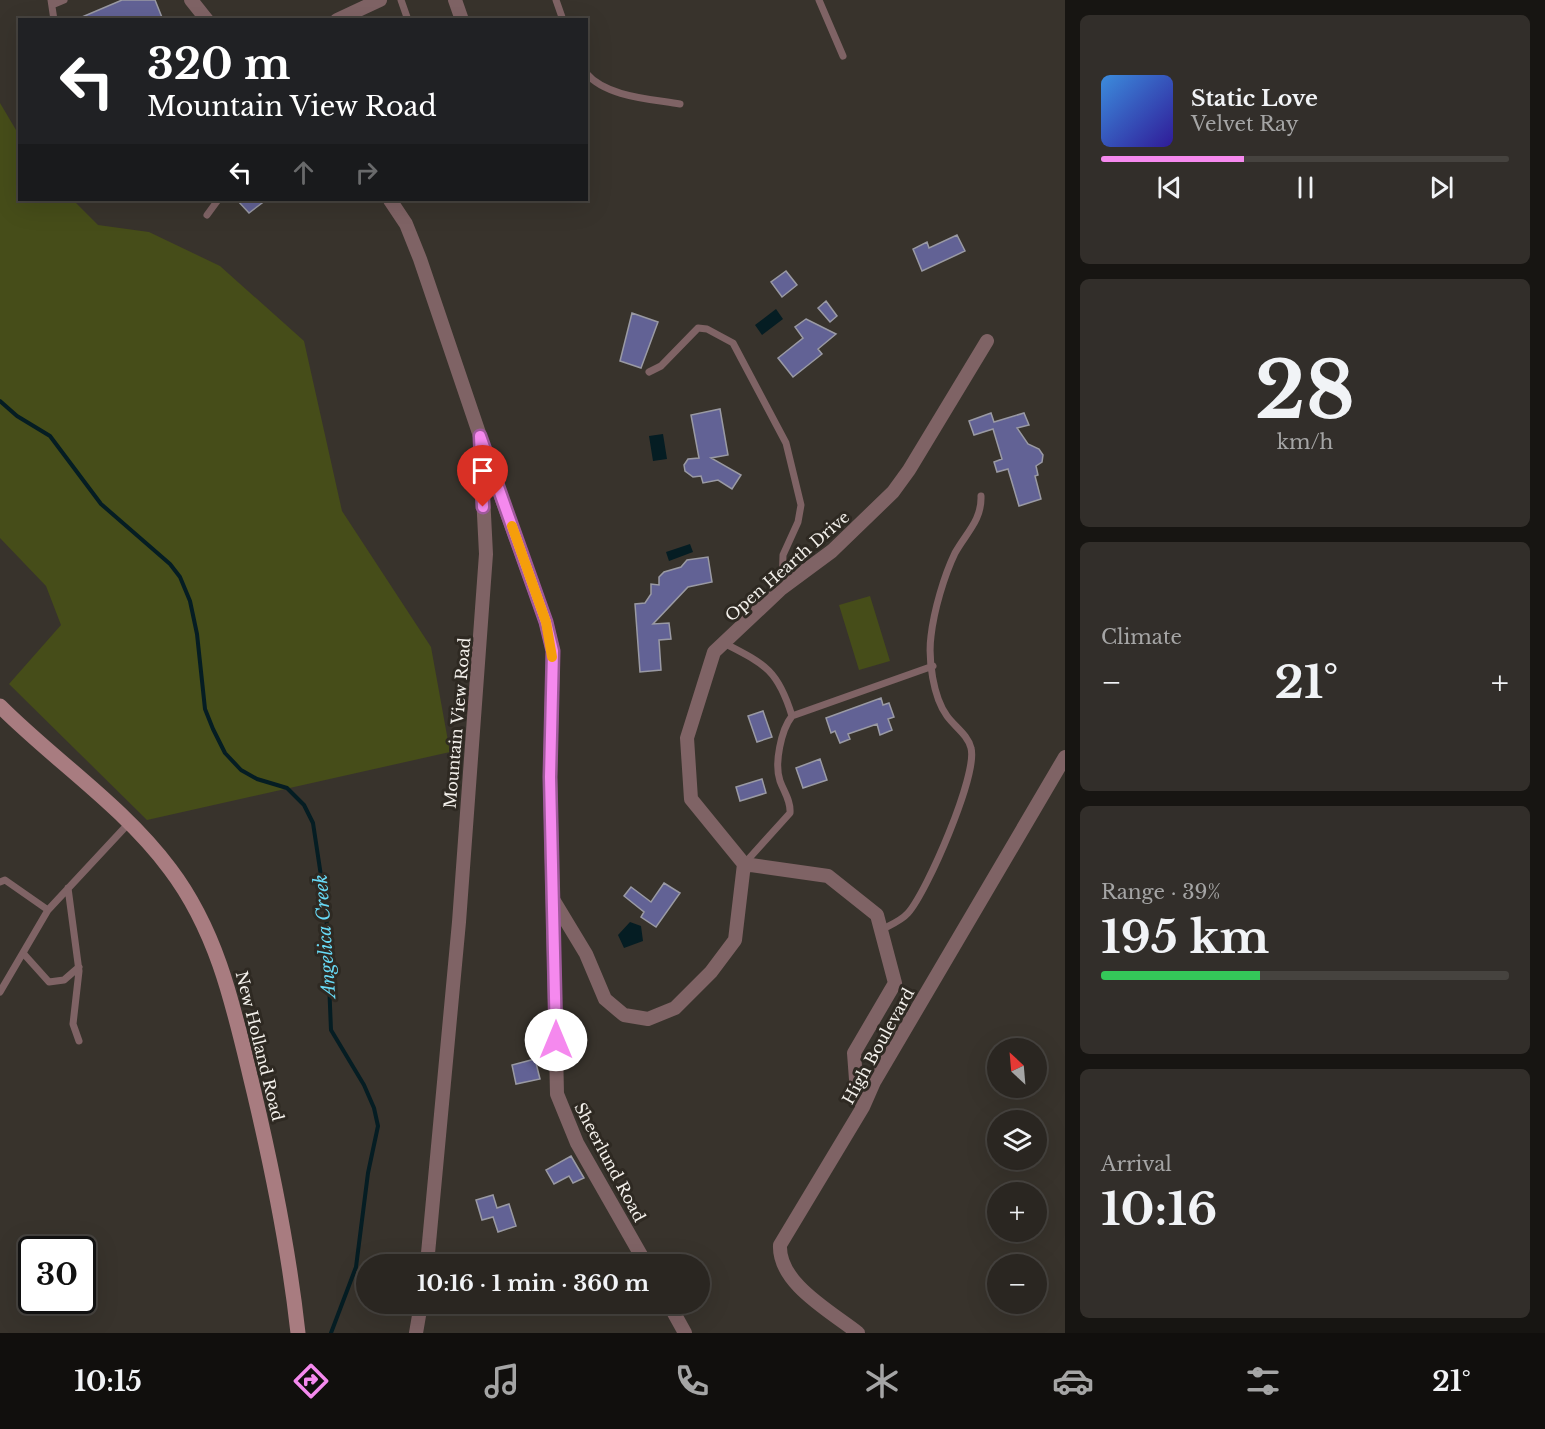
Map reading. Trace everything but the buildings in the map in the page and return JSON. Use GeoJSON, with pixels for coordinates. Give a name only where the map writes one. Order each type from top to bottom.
{"type":"FeatureCollection","features":[{"type":"Feature","properties":{"kind":"main road","name":"New Holland Road"},"geometry":{"type":"LineString","coordinates":[[0,706],[129,823],[153,848],[181,884],[200,916],[223,969],[238,1019],[280,1203],[298,1333]]}},
{"type":"Feature","properties":{"kind":"street"},"geometry":{"type":"LineString","coordinates":[[191,0],[205,18]]}},
{"type":"Feature","properties":{"kind":"street"},"geometry":{"type":"LineString","coordinates":[[341,18],[380,0]]}},
{"type":"Feature","properties":{"kind":"street"},"geometry":{"type":"LineString","coordinates":[[455,0],[461,18]]}},
{"type":"Feature","properties":{"kind":"street","name":"Mountain View Road"},"geometry":{"type":"LineString","coordinates":[[391,201],[406,224],[420,259],[480,436],[486,554],[459,922],[428,1254]]}},
{"type":"Feature","properties":{"kind":"street","name":"Open Hearth Drive"},"geometry":{"type":"LineString","coordinates":[[744,864],[691,799],[687,738],[714,652],[782,588],[832,551],[892,492],[909,470],[987,341]]}},
{"type":"Feature","properties":{"kind":"street","name":"Sheerlund Road"},"geometry":{"type":"LineString","coordinates":[[480,436],[546,622],[553,651],[550,777],[557,1094],[577,1143],[640,1254]]}},
{"type":"Feature","properties":{"kind":"street","name":"High Boulevard"},"geometry":{"type":"LineString","coordinates":[[858,1333],[792,1280],[780,1258],[780,1245],[863,1107],[874,1082],[1065,757]]}},
{"type":"Feature","properties":{"kind":"street"},"geometry":{"type":"LineString","coordinates":[[554,901],[586,954],[605,999],[624,1015],[648,1020],[675,1008],[711,972],[735,940],[744,864],[828,876],[877,915],[895,983],[854,1053],[857,1093],[863,1107]]}},
{"type":"Feature","properties":{"kind":"street"},"geometry":{"type":"LineString","coordinates":[[416,1333],[420,1314]]}},
{"type":"Feature","properties":{"kind":"street"},"geometry":{"type":"LineString","coordinates":[[675,1314],[685,1333]]}},
{"type":"Feature","properties":{"kind":"lane"},"geometry":{"type":"LineString","coordinates":[[54,18],[51,3],[64,0]]}},
{"type":"Feature","properties":{"kind":"lane"},"geometry":{"type":"LineString","coordinates":[[401,0],[407,18]]}},
{"type":"Feature","properties":{"kind":"lane"},"geometry":{"type":"LineString","coordinates":[[556,0],[562,18]]}},
{"type":"Feature","properties":{"kind":"lane"},"geometry":{"type":"LineString","coordinates":[[819,0],[843,56]]}},
{"type":"Feature","properties":{"kind":"lane"},"geometry":{"type":"LineString","coordinates":[[588,75],[594,82],[633,96],[680,104]]}},
{"type":"Feature","properties":{"kind":"lane"},"geometry":{"type":"LineString","coordinates":[[207,215],[217,201]]}},
{"type":"Feature","properties":{"kind":"lane"},"geometry":{"type":"LineString","coordinates":[[649,372],[661,366],[698,328],[707,329],[733,343],[786,443],[800,496],[800,516],[783,555],[782,588]]}},
{"type":"Feature","properties":{"kind":"lane"},"geometry":{"type":"LineString","coordinates":[[881,930],[909,912],[925,886],[951,828],[972,759],[969,742],[944,712],[940,703],[933,666],[931,637],[955,553],[980,514],[981,496]]}},
{"type":"Feature","properties":{"kind":"lane"},"geometry":{"type":"LineString","coordinates":[[724,643],[761,662],[773,674],[783,688],[792,716]]}},
{"type":"Feature","properties":{"kind":"lane"},"geometry":{"type":"LineString","coordinates":[[744,864],[790,813],[790,807],[779,779],[778,763],[785,724],[792,716],[933,666]]}},
{"type":"Feature","properties":{"kind":"lane"},"geometry":{"type":"LineString","coordinates":[[0,992],[48,910],[129,823]]}},
{"type":"Feature","properties":{"kind":"lane"},"geometry":{"type":"LineString","coordinates":[[0,882],[5,880],[48,910]]}},
{"type":"Feature","properties":{"kind":"lane"},"geometry":{"type":"LineString","coordinates":[[68,888],[79,967],[73,1024],[79,1041]]}},
{"type":"Feature","properties":{"kind":"lane"},"geometry":{"type":"LineString","coordinates":[[23,953],[49,982],[64,980],[79,967]]}},
{"type":"Feature","properties":{"kind":"green space"},"geometry":{"type":"Polygon","coordinates":[[[0,103],[18,133],[18,201],[74,201],[98,225],[149,232],[220,266],[304,341],[342,511],[431,647],[450,752],[147,820],[9,684],[61,625],[46,586],[0,538],[0,103]]]}},
{"type":"Feature","properties":{"kind":"green space"},"geometry":{"type":"Polygon","coordinates":[[[870,596],[890,661],[859,670],[839,605],[870,596]]]}},
{"type":"Feature","properties":{"kind":"water"},"geometry":{"type":"Polygon","coordinates":[[[776,309],[783,319],[762,335],[755,325],[776,309]]]}},
{"type":"Feature","properties":{"kind":"water"},"geometry":{"type":"Polygon","coordinates":[[[663,434],[667,459],[653,461],[649,436],[663,434]]]}},
{"type":"Feature","properties":{"kind":"water"},"geometry":{"type":"Polygon","coordinates":[[[690,544],[693,552],[669,561],[666,552],[690,544]]]}},
{"type":"Feature","properties":{"kind":"water"},"geometry":{"type":"Polygon","coordinates":[[[630,922],[641,926],[643,941],[624,948],[618,935],[630,922]]]}},
{"type":"Feature","properties":{"kind":"waterway","name":"Angelica Creek"},"geometry":{"type":"LineString","coordinates":[[0,401],[17,416],[50,436],[101,504],[170,564],[180,577],[190,601],[197,634],[205,709],[225,753],[241,770],[257,779],[287,788],[304,805],[313,823],[326,909],[331,1030],[364,1085],[374,1108],[378,1126],[368,1173],[356,1267],[331,1333]]}},
{"type":"Feature","properties":{"kind":"slow traffic"},"geometry":{"type":"LineString","coordinates":[[512,526],[546,622],[553,651],[552,657]]}},
{"type":"Feature","properties":{"kind":"route"},"geometry":{"type":"LineString","coordinates":[[483,507],[480,436],[546,622],[553,651],[550,777],[556,1040]]}}]}
